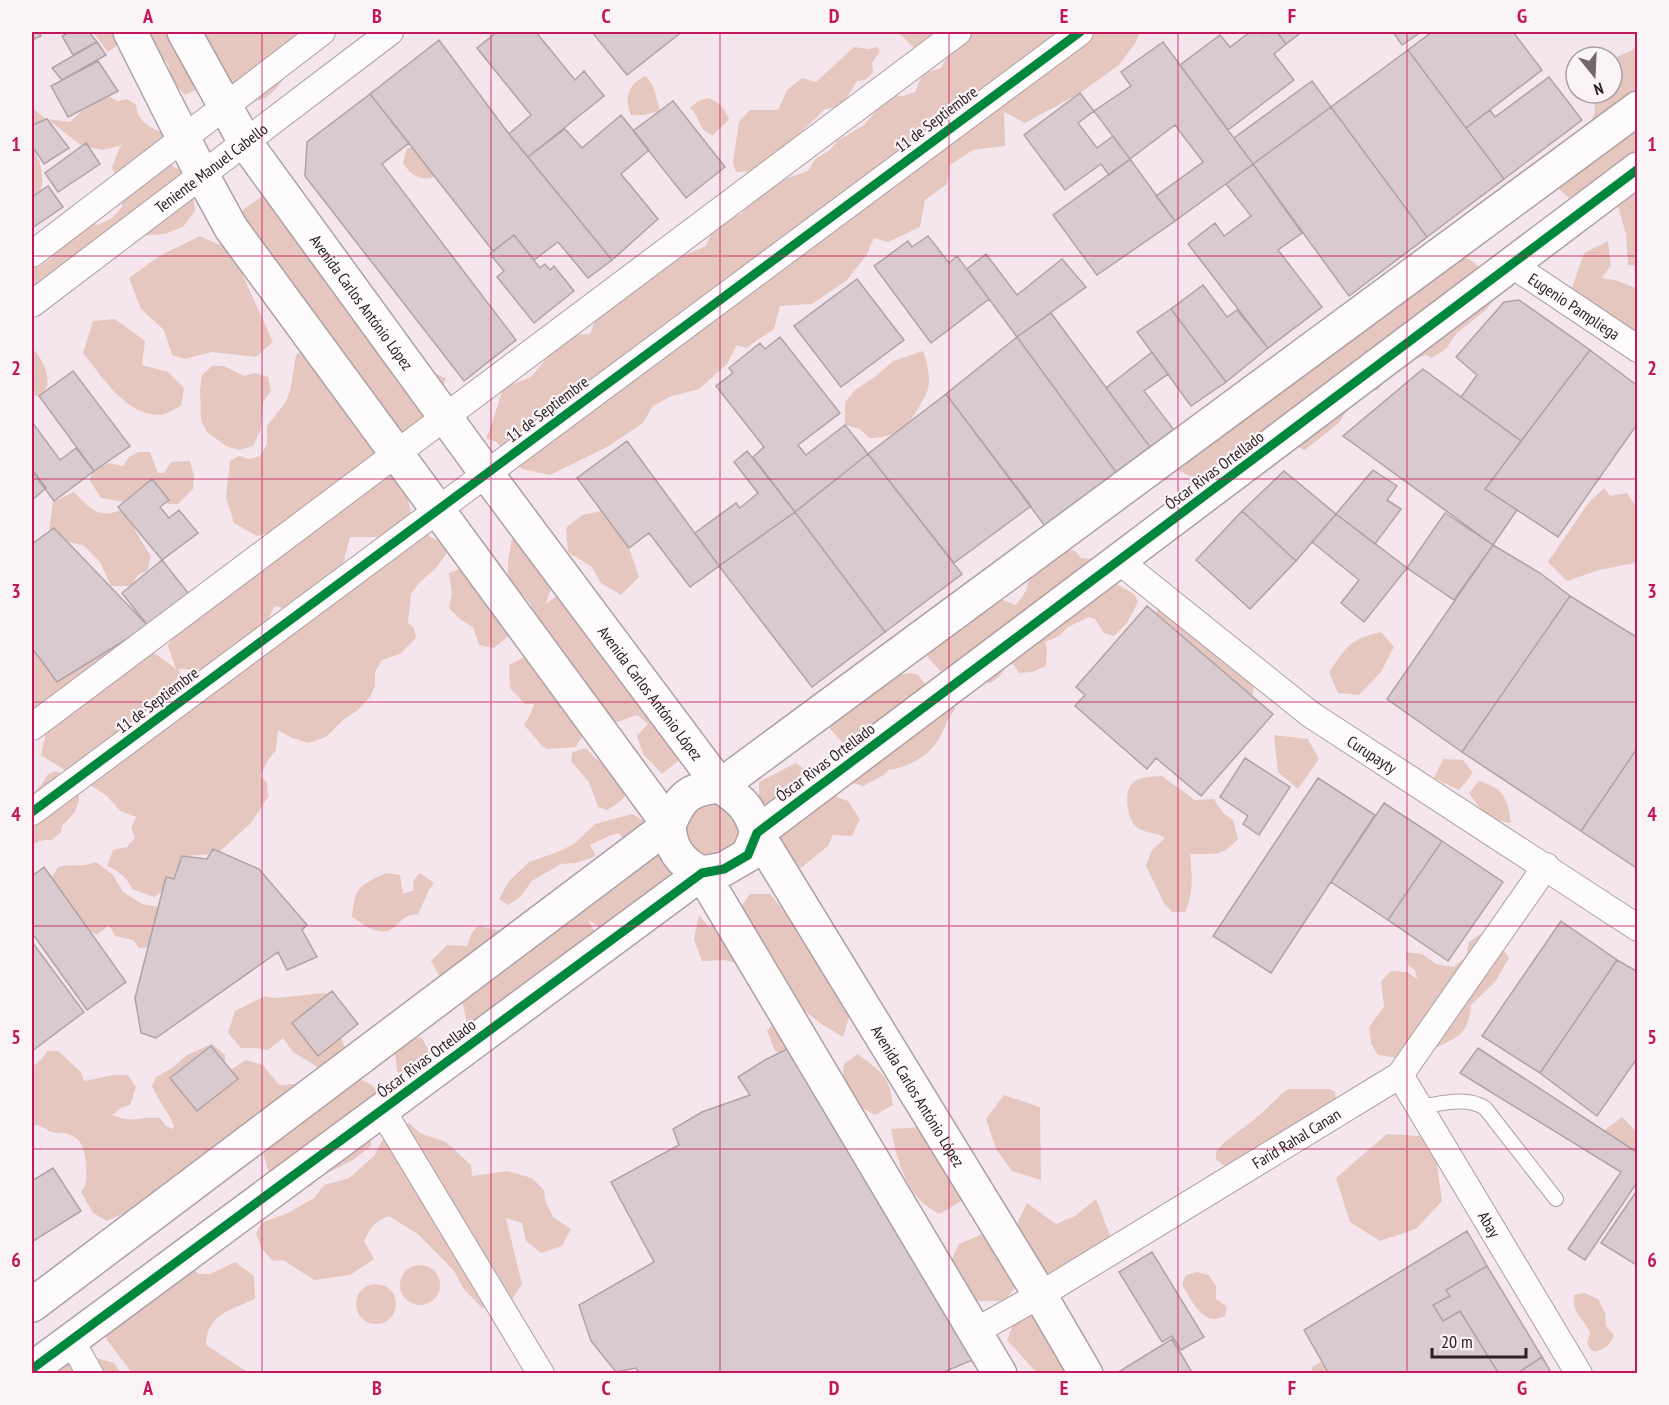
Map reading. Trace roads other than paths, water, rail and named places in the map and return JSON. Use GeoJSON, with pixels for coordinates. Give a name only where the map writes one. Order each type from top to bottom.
{"type":"FeatureCollection","features":[{"type":"Feature","properties":{"kind":"street"},"geometry":{"type":"LineString","coordinates":[[130,32],[231,228],[669,825]]}},
{"type":"Feature","properties":{"kind":"street","name":"Avenida Carlos António López"},"geometry":{"type":"LineString","coordinates":[[184,32],[245,142],[444,417],[720,786],[740,799],[752,816],[757,832],[1086,1374]]}},
{"type":"Feature","properties":{"kind":"street"},"geometry":{"type":"LineString","coordinates":[[32,254],[322,32]]}},
{"type":"Feature","properties":{"kind":"street","name":"Teniente Manuel Cabello"},"geometry":{"type":"LineString","coordinates":[[32,304],[390,32]]}},
{"type":"Feature","properties":{"kind":"street"},"geometry":{"type":"LineString","coordinates":[[32,727],[957,32]]}},
{"type":"Feature","properties":{"kind":"street","name":"11 de Septiembre"},"geometry":{"type":"LineString","coordinates":[[32,812],[1080,32]]}},
{"type":"Feature","properties":{"kind":"street"},"geometry":{"type":"LineString","coordinates":[[1000,1374],[702,873],[687,866],[670,841],[669,825],[677,804],[699,788],[720,786],[1638,108]]}},
{"type":"Feature","properties":{"kind":"street","name":"Óscar Rivas Ortellado"},"geometry":{"type":"LineString","coordinates":[[32,1369],[702,873],[724,869],[748,855],[757,832],[1638,169]]}},
{"type":"Feature","properties":{"kind":"street","name":"Eugenio Pampliega"},"geometry":{"type":"LineString","coordinates":[[1511,264],[1638,349]]}},
{"type":"Feature","properties":{"kind":"street","name":"Curupayty"},"geometry":{"type":"LineString","coordinates":[[1118,560],[1310,714],[1638,928]]}},
{"type":"Feature","properties":{"kind":"street"},"geometry":{"type":"LineString","coordinates":[[32,1305],[669,825]]}},
{"type":"Feature","properties":{"kind":"street","name":"Farid Rahal Canan"},"geometry":{"type":"LineString","coordinates":[[974,1332],[1040,1295],[1400,1075],[1546,866]]}},
{"type":"Feature","properties":{"kind":"street","name":"Abay"},"geometry":{"type":"LineString","coordinates":[[1400,1075],[1579,1374]]}},
{"type":"Feature","properties":{"kind":"street"},"geometry":{"type":"LineString","coordinates":[[382,1110],[541,1374]]}},
{"type":"Feature","properties":{"kind":"street"},"geometry":{"type":"LineString","coordinates":[[71,1340],[90,1374]]}},
{"type":"Feature","properties":{"kind":"lane"},"geometry":{"type":"LineString","coordinates":[[1419,1107],[1465,1101],[1476,1102],[1485,1108],[1556,1199]]}}]}
